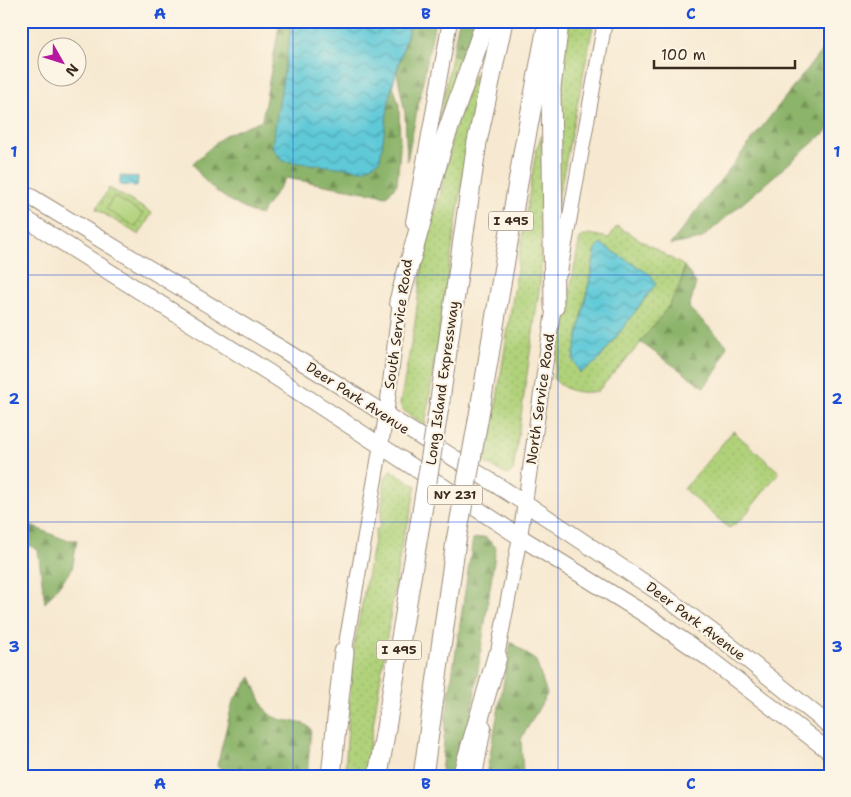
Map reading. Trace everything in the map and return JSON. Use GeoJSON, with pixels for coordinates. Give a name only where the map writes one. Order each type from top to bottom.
{"type":"FeatureCollection","features":[{"type":"Feature","properties":{"kind":"highway"},"geometry":{"type":"LineString","coordinates":[[399,301],[442,147],[486,21]]}},
{"type":"Feature","properties":{"kind":"highway","name":"Long Island Expressway"},"geometry":{"type":"LineString","coordinates":[[378,776],[440,400],[477,142],[503,21]]}},
{"type":"Feature","properties":{"kind":"highway","name":"I 495"},"geometry":{"type":"LineString","coordinates":[[423,776],[456,541],[523,153],[548,21]]}},
{"type":"Feature","properties":{"kind":"highway"},"geometry":{"type":"LineString","coordinates":[[554,307],[551,88],[559,21]]}},
{"type":"Feature","properties":{"kind":"highway"},"geometry":{"type":"LineString","coordinates":[[331,776],[344,652]]}},
{"type":"Feature","properties":{"kind":"highway"},"geometry":{"type":"LineString","coordinates":[[462,776],[497,657]]}},
{"type":"Feature","properties":{"kind":"main road","name":"South Service Road"},"geometry":{"type":"LineString","coordinates":[[322,776],[386,416],[399,301],[450,21]]}},
{"type":"Feature","properties":{"kind":"main road","name":"North Service Road"},"geometry":{"type":"LineString","coordinates":[[475,776],[520,537],[554,307],[605,21]]}},
{"type":"Feature","properties":{"kind":"main road","name":"Deer Park Avenue"},"geometry":{"type":"LineString","coordinates":[[21,191],[286,351],[525,503],[658,592],[723,640],[830,726]]}},
{"type":"Feature","properties":{"kind":"main road","name":"Deer Park Avenue"},"geometry":{"type":"LineString","coordinates":[[21,216],[268,372],[520,537],[644,613],[699,651],[830,752]]}},
{"type":"Feature","properties":{"kind":"green space"},"geometry":{"type":"Polygon","coordinates":[[[280,21],[292,21],[272,147],[390,94],[393,85],[399,105],[400,149],[397,184],[387,196],[286,178],[260,215],[241,207],[222,195],[198,172],[193,163],[225,135],[262,120],[280,21]]]}},
{"type":"Feature","properties":{"kind":"green space"},"geometry":{"type":"Polygon","coordinates":[[[411,21],[435,21],[407,161],[405,113],[397,72],[411,21]]]}},
{"type":"Feature","properties":{"kind":"green space"},"geometry":{"type":"Polygon","coordinates":[[[459,21],[476,21],[433,153],[459,21]]]}},
{"type":"Feature","properties":{"kind":"green space"},"geometry":{"type":"Polygon","coordinates":[[[459,21],[476,21],[465,53],[459,56],[452,54],[459,21]]]}},
{"type":"Feature","properties":{"kind":"green space"},"geometry":{"type":"Polygon","coordinates":[[[568,21],[594,21],[556,210],[559,64],[568,21]]]}},
{"type":"Feature","properties":{"kind":"green space"},"geometry":{"type":"Polygon","coordinates":[[[830,40],[830,128],[701,239],[670,245],[830,40]]]}},
{"type":"Feature","properties":{"kind":"green space"},"geometry":{"type":"Polygon","coordinates":[[[473,75],[478,77],[477,86],[425,426],[403,410],[400,404],[415,323],[425,243],[441,191],[453,133],[473,75]]]}},
{"type":"Feature","properties":{"kind":"green space"},"geometry":{"type":"Polygon","coordinates":[[[542,135],[541,277],[513,471],[507,475],[482,461],[495,412],[536,150],[542,135]]]}},
{"type":"Feature","properties":{"kind":"green space"},"geometry":{"type":"Polygon","coordinates":[[[109,188],[152,213],[139,235],[96,209],[109,188]]]}},
{"type":"Feature","properties":{"kind":"green space"},"geometry":{"type":"Polygon","coordinates":[[[114,196],[143,214],[135,227],[106,209],[114,196]]]}},
{"type":"Feature","properties":{"kind":"green space"},"geometry":{"type":"Polygon","coordinates":[[[617,226],[684,266],[681,282],[663,315],[598,391],[574,391],[558,383],[553,378],[580,238],[589,234],[609,238],[617,226]],[[601,244],[596,249],[573,359],[601,244]]]}},
{"type":"Feature","properties":{"kind":"green space"},"geometry":{"type":"Polygon","coordinates":[[[684,266],[696,283],[689,308],[727,345],[719,367],[704,387],[640,342],[674,297],[679,287],[684,266]]]}},
{"type":"Feature","properties":{"kind":"green space"},"geometry":{"type":"Polygon","coordinates":[[[733,431],[779,472],[742,519],[729,528],[684,489],[733,431]]]}},
{"type":"Feature","properties":{"kind":"green space"},"geometry":{"type":"Polygon","coordinates":[[[391,470],[416,486],[409,521],[403,535],[365,776],[345,776],[352,657],[376,530],[380,527],[385,478],[391,470]]]}},
{"type":"Feature","properties":{"kind":"green space"},"geometry":{"type":"Polygon","coordinates":[[[21,522],[66,540],[77,540],[72,569],[45,603],[38,550],[21,541],[21,522]]]}},
{"type":"Feature","properties":{"kind":"green space"},"geometry":{"type":"Polygon","coordinates":[[[485,537],[496,547],[472,712],[455,774],[441,776],[446,716],[473,539],[485,537]]]}},
{"type":"Feature","properties":{"kind":"green space"},"geometry":{"type":"Polygon","coordinates":[[[511,642],[536,661],[547,694],[521,739],[523,776],[486,776],[511,642]]]}},
{"type":"Feature","properties":{"kind":"green space"},"geometry":{"type":"Polygon","coordinates":[[[251,677],[268,713],[278,719],[302,723],[311,729],[307,776],[236,776],[217,766],[233,701],[251,677]]]}},
{"type":"Feature","properties":{"kind":"water"},"geometry":{"type":"Polygon","coordinates":[[[292,21],[411,21],[390,94],[380,160],[364,170],[283,161],[272,147],[292,21]]]}},
{"type":"Feature","properties":{"kind":"water"},"geometry":{"type":"Polygon","coordinates":[[[120,176],[138,177],[137,186],[120,185],[120,176]]]}},
{"type":"Feature","properties":{"kind":"water"},"geometry":{"type":"Polygon","coordinates":[[[601,244],[651,275],[656,284],[598,361],[580,373],[573,359],[596,249],[601,244]]]}}]}
